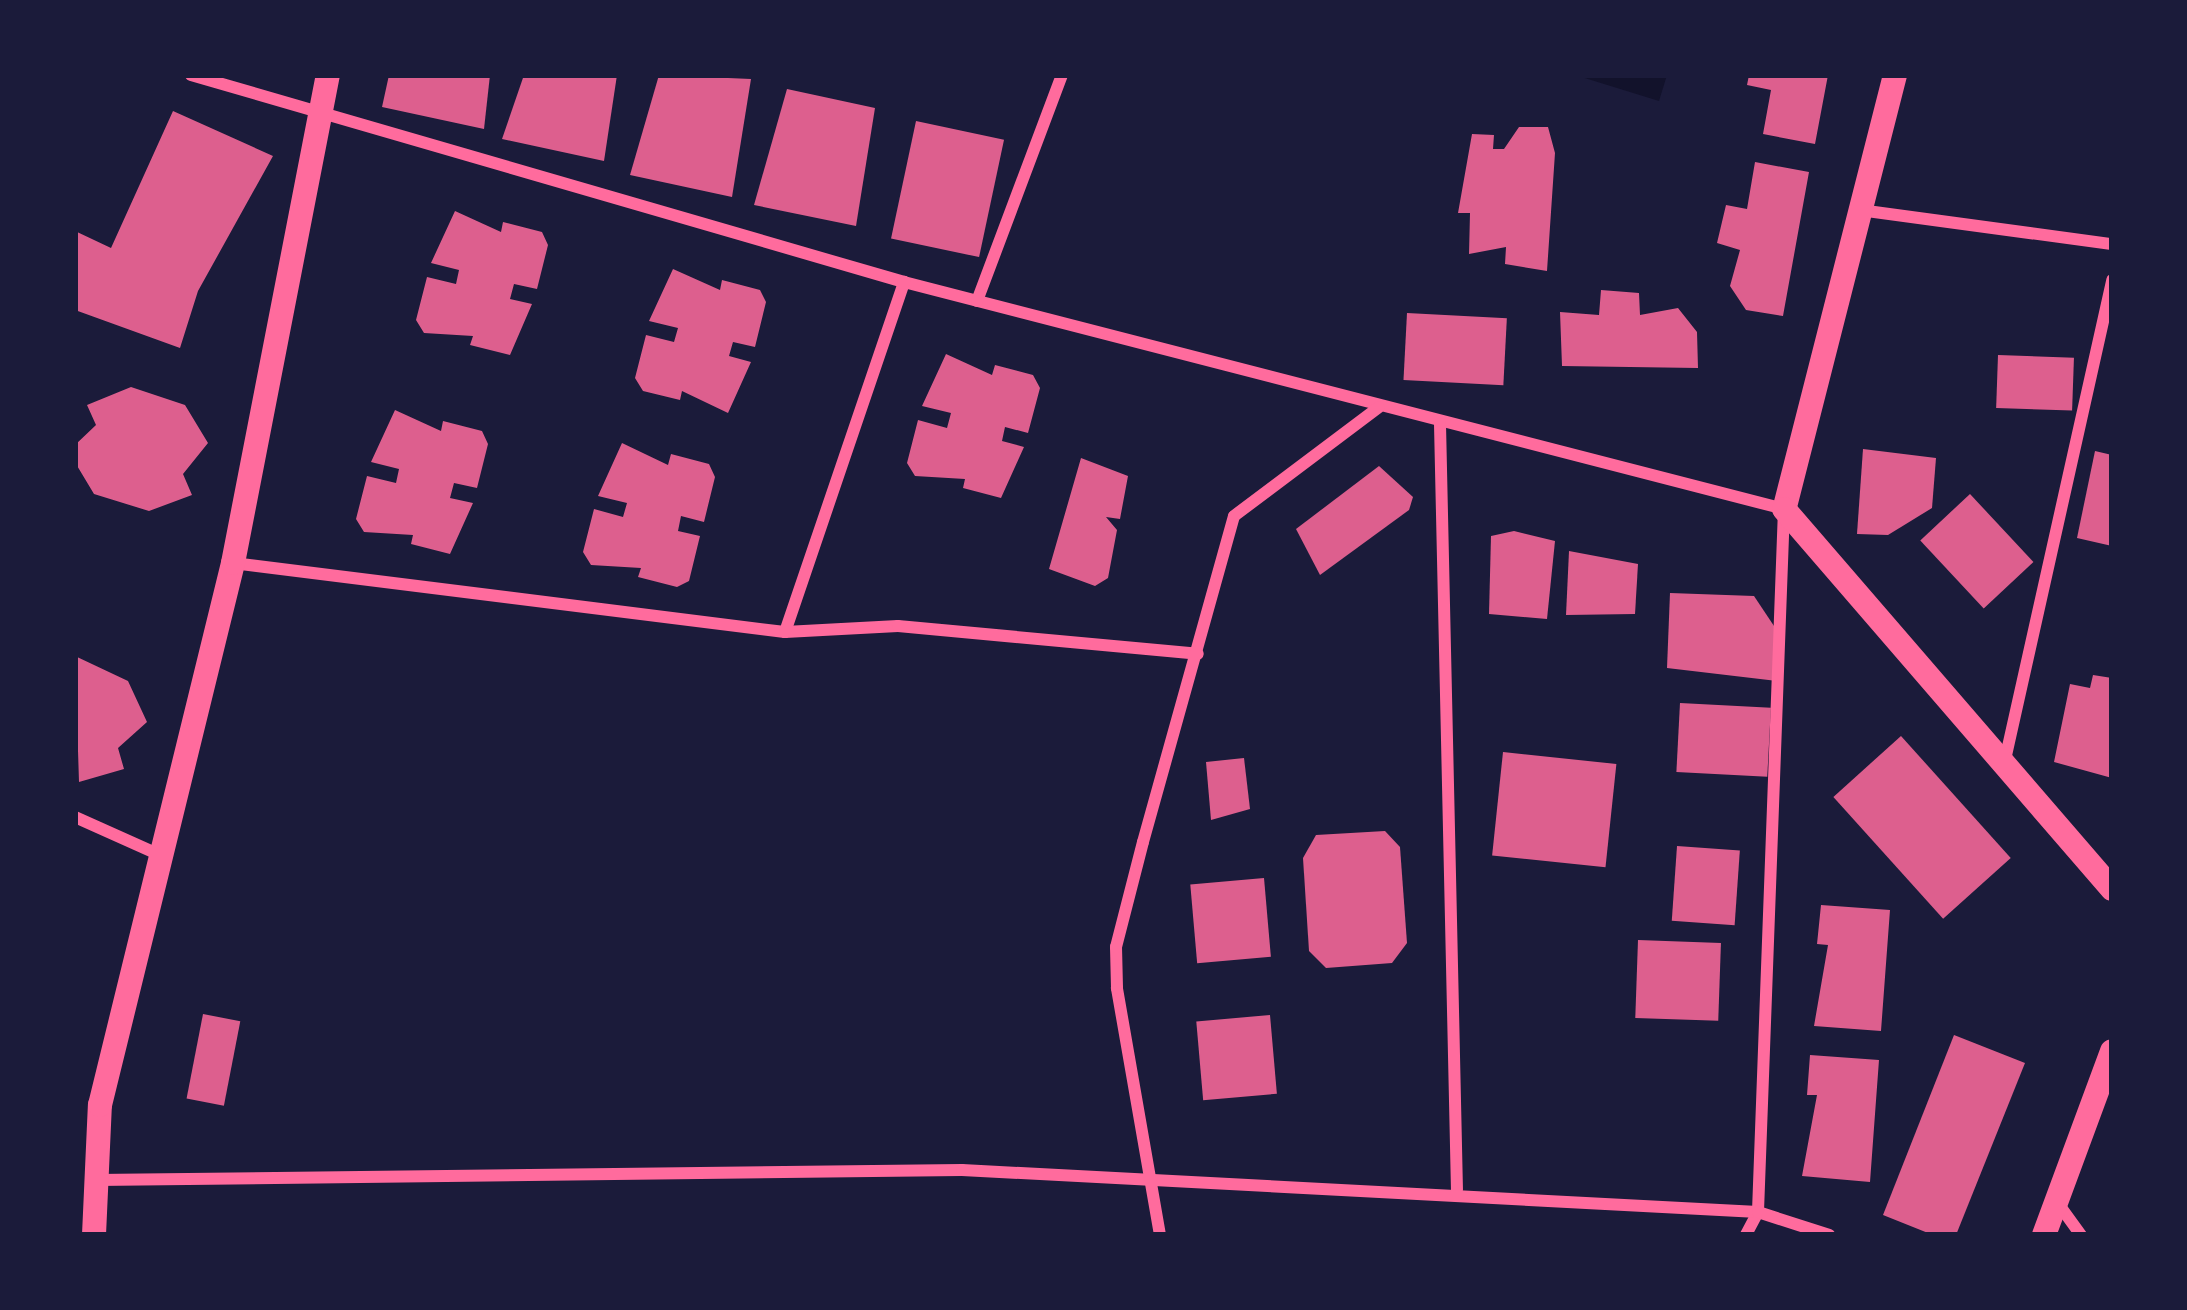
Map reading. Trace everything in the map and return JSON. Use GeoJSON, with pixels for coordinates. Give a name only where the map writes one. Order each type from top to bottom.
{"type":"FeatureCollection","features":[{"type":"Feature","properties":{"kind":"main road"},"geometry":{"type":"LineString","coordinates":[[94,1235],[100,1105],[233,562],[328,75]]}},
{"type":"Feature","properties":{"kind":"main road"},"geometry":{"type":"LineString","coordinates":[[1895,75],[1867,211],[1784,509],[2005,760],[2112,890]]}},
{"type":"Feature","properties":{"kind":"main road"},"geometry":{"type":"LineString","coordinates":[[2044,1235],[2112,1053]]}},
{"type":"Feature","properties":{"kind":"street"},"geometry":{"type":"LineString","coordinates":[[191,75],[320,117],[977,302],[1784,509],[1758,1212],[1746,1235]]}},
{"type":"Feature","properties":{"kind":"street"},"geometry":{"type":"LineString","coordinates":[[977,302],[1062,75]]}},
{"type":"Feature","properties":{"kind":"street"},"geometry":{"type":"LineString","coordinates":[[1867,211],[2112,244]]}},
{"type":"Feature","properties":{"kind":"street"},"geometry":{"type":"LineString","coordinates":[[2005,760],[2087,430],[2112,280]]}},
{"type":"Feature","properties":{"kind":"street"},"geometry":{"type":"LineString","coordinates":[[784,632],[904,282]]}},
{"type":"Feature","properties":{"kind":"street"},"geometry":{"type":"LineString","coordinates":[[1160,1235],[1116,947],[1234,516],[1379,407]]}},
{"type":"Feature","properties":{"kind":"street"},"geometry":{"type":"LineString","coordinates":[[1440,424],[1457,1190]]}},
{"type":"Feature","properties":{"kind":"street"},"geometry":{"type":"LineString","coordinates":[[233,562],[784,632],[898,626],[1198,654]]}},
{"type":"Feature","properties":{"kind":"street"},"geometry":{"type":"LineString","coordinates":[[75,817],[160,855]]}},
{"type":"Feature","properties":{"kind":"street"},"geometry":{"type":"LineString","coordinates":[[94,1180],[962,1170],[1151,1187],[1457,1190],[1758,1212],[1828,1235]]}},
{"type":"Feature","properties":{"kind":"street"},"geometry":{"type":"LineString","coordinates":[[2057,1202],[2081,1235]]}},
{"type":"Feature","properties":{"kind":"shaded area"},"geometry":{"type":"Polygon","coordinates":[[[1575,75],[1667,75],[1659,101],[1575,75]]]}},
{"type":"Feature","properties":{"kind":"building"},"geometry":{"type":"Polygon","coordinates":[[[389,75],[490,75],[484,129],[382,107],[389,75]]]}},
{"type":"Feature","properties":{"kind":"building"},"geometry":{"type":"Polygon","coordinates":[[[524,75],[617,75],[604,161],[502,139],[524,75]]]}},
{"type":"Feature","properties":{"kind":"building"},"geometry":{"type":"Polygon","coordinates":[[[659,75],[751,79],[732,197],[630,175],[659,75]]]}},
{"type":"Feature","properties":{"kind":"building"},"geometry":{"type":"Polygon","coordinates":[[[1749,75],[1828,75],[1815,144],[1763,134],[1771,90],[1747,85],[1749,75]]]}},
{"type":"Feature","properties":{"kind":"building"},"geometry":{"type":"Polygon","coordinates":[[[787,89],[875,108],[856,226],[754,205],[787,89]]]}},
{"type":"Feature","properties":{"kind":"building"},"geometry":{"type":"Polygon","coordinates":[[[173,111],[273,156],[198,291],[180,348],[75,310],[75,231],[111,248],[173,111]]]}},
{"type":"Feature","properties":{"kind":"building"},"geometry":{"type":"Polygon","coordinates":[[[916,121],[1004,140],[979,257],[891,238],[916,121]]]}},
{"type":"Feature","properties":{"kind":"building"},"geometry":{"type":"Polygon","coordinates":[[[1519,127],[1548,127],[1555,153],[1547,271],[1505,264],[1506,247],[1469,254],[1470,213],[1458,213],[1472,134],[1494,135],[1493,149],[1504,149],[1519,127]]]}},
{"type":"Feature","properties":{"kind":"building"},"geometry":{"type":"Polygon","coordinates":[[[1755,162],[1809,172],[1783,316],[1746,310],[1730,286],[1740,250],[1717,243],[1726,205],[1747,209],[1755,162]]]}},
{"type":"Feature","properties":{"kind":"building"},"geometry":{"type":"Polygon","coordinates":[[[455,211],[501,232],[503,222],[542,232],[548,245],[537,289],[514,284],[510,299],[532,304],[510,355],[470,345],[473,336],[424,333],[416,320],[427,277],[456,284],[459,270],[431,263],[455,211]]]}},
{"type":"Feature","properties":{"kind":"building"},"geometry":{"type":"Polygon","coordinates":[[[673,269],[720,290],[722,280],[760,290],[766,302],[755,347],[733,342],[729,356],[751,362],[728,413],[682,391],[680,400],[643,391],[635,378],[646,335],[674,342],[678,328],[649,321],[673,269]]]}},
{"type":"Feature","properties":{"kind":"building"},"geometry":{"type":"Polygon","coordinates":[[[1601,290],[1639,293],[1640,315],[1678,308],[1697,332],[1698,368],[1562,366],[1560,312],[1599,315],[1601,290]]]}},
{"type":"Feature","properties":{"kind":"building"},"geometry":{"type":"Polygon","coordinates":[[[1407,313],[1507,318],[1503,385],[1403,380],[1407,313]]]}},
{"type":"Feature","properties":{"kind":"building"},"geometry":{"type":"Polygon","coordinates":[[[946,354],[992,375],[995,365],[1033,375],[1040,388],[1028,433],[1005,427],[1002,441],[1024,447],[1001,498],[963,488],[965,479],[915,476],[907,463],[918,420],[947,428],[951,413],[922,406],[946,354]]]}},
{"type":"Feature","properties":{"kind":"building"},"geometry":{"type":"Polygon","coordinates":[[[1998,355],[2074,358],[2072,411],[1996,408],[1998,355]]]}},
{"type":"Feature","properties":{"kind":"building"},"geometry":{"type":"Polygon","coordinates":[[[131,387],[185,405],[208,443],[183,474],[192,495],[149,511],[94,494],[76,464],[75,445],[96,425],[87,405],[131,387]]]}},
{"type":"Feature","properties":{"kind":"building"},"geometry":{"type":"Polygon","coordinates":[[[395,410],[441,431],[443,421],[482,431],[488,444],[477,488],[454,483],[450,498],[473,503],[450,554],[411,544],[413,535],[364,532],[356,519],[367,476],[396,483],[399,469],[371,462],[395,410]]]}},
{"type":"Feature","properties":{"kind":"building"},"geometry":{"type":"Polygon","coordinates":[[[622,443],[668,465],[671,454],[709,464],[715,477],[704,522],[681,516],[678,531],[700,536],[689,581],[677,587],[638,577],[641,568],[591,565],[583,552],[594,509],[623,517],[627,503],[598,496],[622,443]]]}},
{"type":"Feature","properties":{"kind":"building"},"geometry":{"type":"Polygon","coordinates":[[[1863,449],[1936,458],[1932,508],[1888,535],[1857,534],[1863,449]]]}},
{"type":"Feature","properties":{"kind":"building"},"geometry":{"type":"Polygon","coordinates":[[[2095,451],[2112,455],[2112,546],[2077,538],[2095,451]]]}},
{"type":"Feature","properties":{"kind":"building"},"geometry":{"type":"Polygon","coordinates":[[[1081,458],[1128,476],[1120,519],[1106,517],[1117,530],[1108,578],[1095,586],[1049,569],[1081,458]]]}},
{"type":"Feature","properties":{"kind":"building"},"geometry":{"type":"Polygon","coordinates":[[[1379,466],[1413,497],[1409,510],[1320,575],[1296,529],[1379,466]]]}},
{"type":"Feature","properties":{"kind":"building"},"geometry":{"type":"Polygon","coordinates":[[[1970,494],[2033,562],[1984,608],[1920,540],[1970,494]]]}},
{"type":"Feature","properties":{"kind":"building"},"geometry":{"type":"Polygon","coordinates":[[[1514,531],[1555,541],[1547,619],[1489,614],[1491,536],[1514,531]]]}},
{"type":"Feature","properties":{"kind":"building"},"geometry":{"type":"Polygon","coordinates":[[[1569,551],[1638,564],[1635,614],[1566,615],[1569,551]]]}},
{"type":"Feature","properties":{"kind":"building"},"geometry":{"type":"Polygon","coordinates":[[[1670,593],[1754,596],[1776,629],[1777,681],[1667,668],[1670,593]]]}},
{"type":"Feature","properties":{"kind":"building"},"geometry":{"type":"Polygon","coordinates":[[[75,656],[128,681],[147,722],[118,748],[124,769],[79,782],[75,656]]]}},
{"type":"Feature","properties":{"kind":"building"},"geometry":{"type":"Polygon","coordinates":[[[2093,675],[2112,678],[2112,778],[2054,762],[2070,684],[2090,688],[2093,675]]]}},
{"type":"Feature","properties":{"kind":"building"},"geometry":{"type":"Polygon","coordinates":[[[1680,703],[1771,708],[1767,777],[1676,772],[1680,703]]]}},
{"type":"Feature","properties":{"kind":"building"},"geometry":{"type":"Polygon","coordinates":[[[1901,736],[2011,858],[1943,919],[1833,797],[1901,736]]]}},
{"type":"Feature","properties":{"kind":"building"},"geometry":{"type":"Polygon","coordinates":[[[1503,752],[1616,764],[1606,867],[1492,855],[1503,752]]]}},
{"type":"Feature","properties":{"kind":"building"},"geometry":{"type":"Polygon","coordinates":[[[1244,758],[1250,809],[1211,820],[1206,762],[1244,758]]]}},
{"type":"Feature","properties":{"kind":"building"},"geometry":{"type":"Polygon","coordinates":[[[1385,831],[1400,847],[1407,943],[1392,963],[1326,968],[1309,951],[1303,858],[1316,835],[1385,831]]]}},
{"type":"Feature","properties":{"kind":"building"},"geometry":{"type":"Polygon","coordinates":[[[1677,846],[1740,850],[1735,925],[1672,921],[1677,846]]]}},
{"type":"Feature","properties":{"kind":"building"},"geometry":{"type":"Polygon","coordinates":[[[1264,878],[1271,957],[1197,963],[1190,884],[1264,878]]]}},
{"type":"Feature","properties":{"kind":"building"},"geometry":{"type":"Polygon","coordinates":[[[1821,905],[1890,910],[1881,1031],[1814,1026],[1828,945],[1817,944],[1821,905]]]}},
{"type":"Feature","properties":{"kind":"building"},"geometry":{"type":"Polygon","coordinates":[[[1638,940],[1721,943],[1718,1021],[1635,1018],[1638,940]]]}},
{"type":"Feature","properties":{"kind":"building"},"geometry":{"type":"Polygon","coordinates":[[[203,1014],[240,1021],[224,1106],[187,1098],[203,1014]]]}},
{"type":"Feature","properties":{"kind":"building"},"geometry":{"type":"Polygon","coordinates":[[[1270,1015],[1277,1094],[1203,1100],[1196,1021],[1270,1015]]]}},
{"type":"Feature","properties":{"kind":"building"},"geometry":{"type":"Polygon","coordinates":[[[1954,1035],[2025,1063],[1956,1235],[1933,1235],[1883,1215],[1954,1035]]]}},
{"type":"Feature","properties":{"kind":"building"},"geometry":{"type":"Polygon","coordinates":[[[1810,1055],[1879,1060],[1870,1182],[1802,1176],[1817,1095],[1807,1095],[1810,1055]]]}}]}
